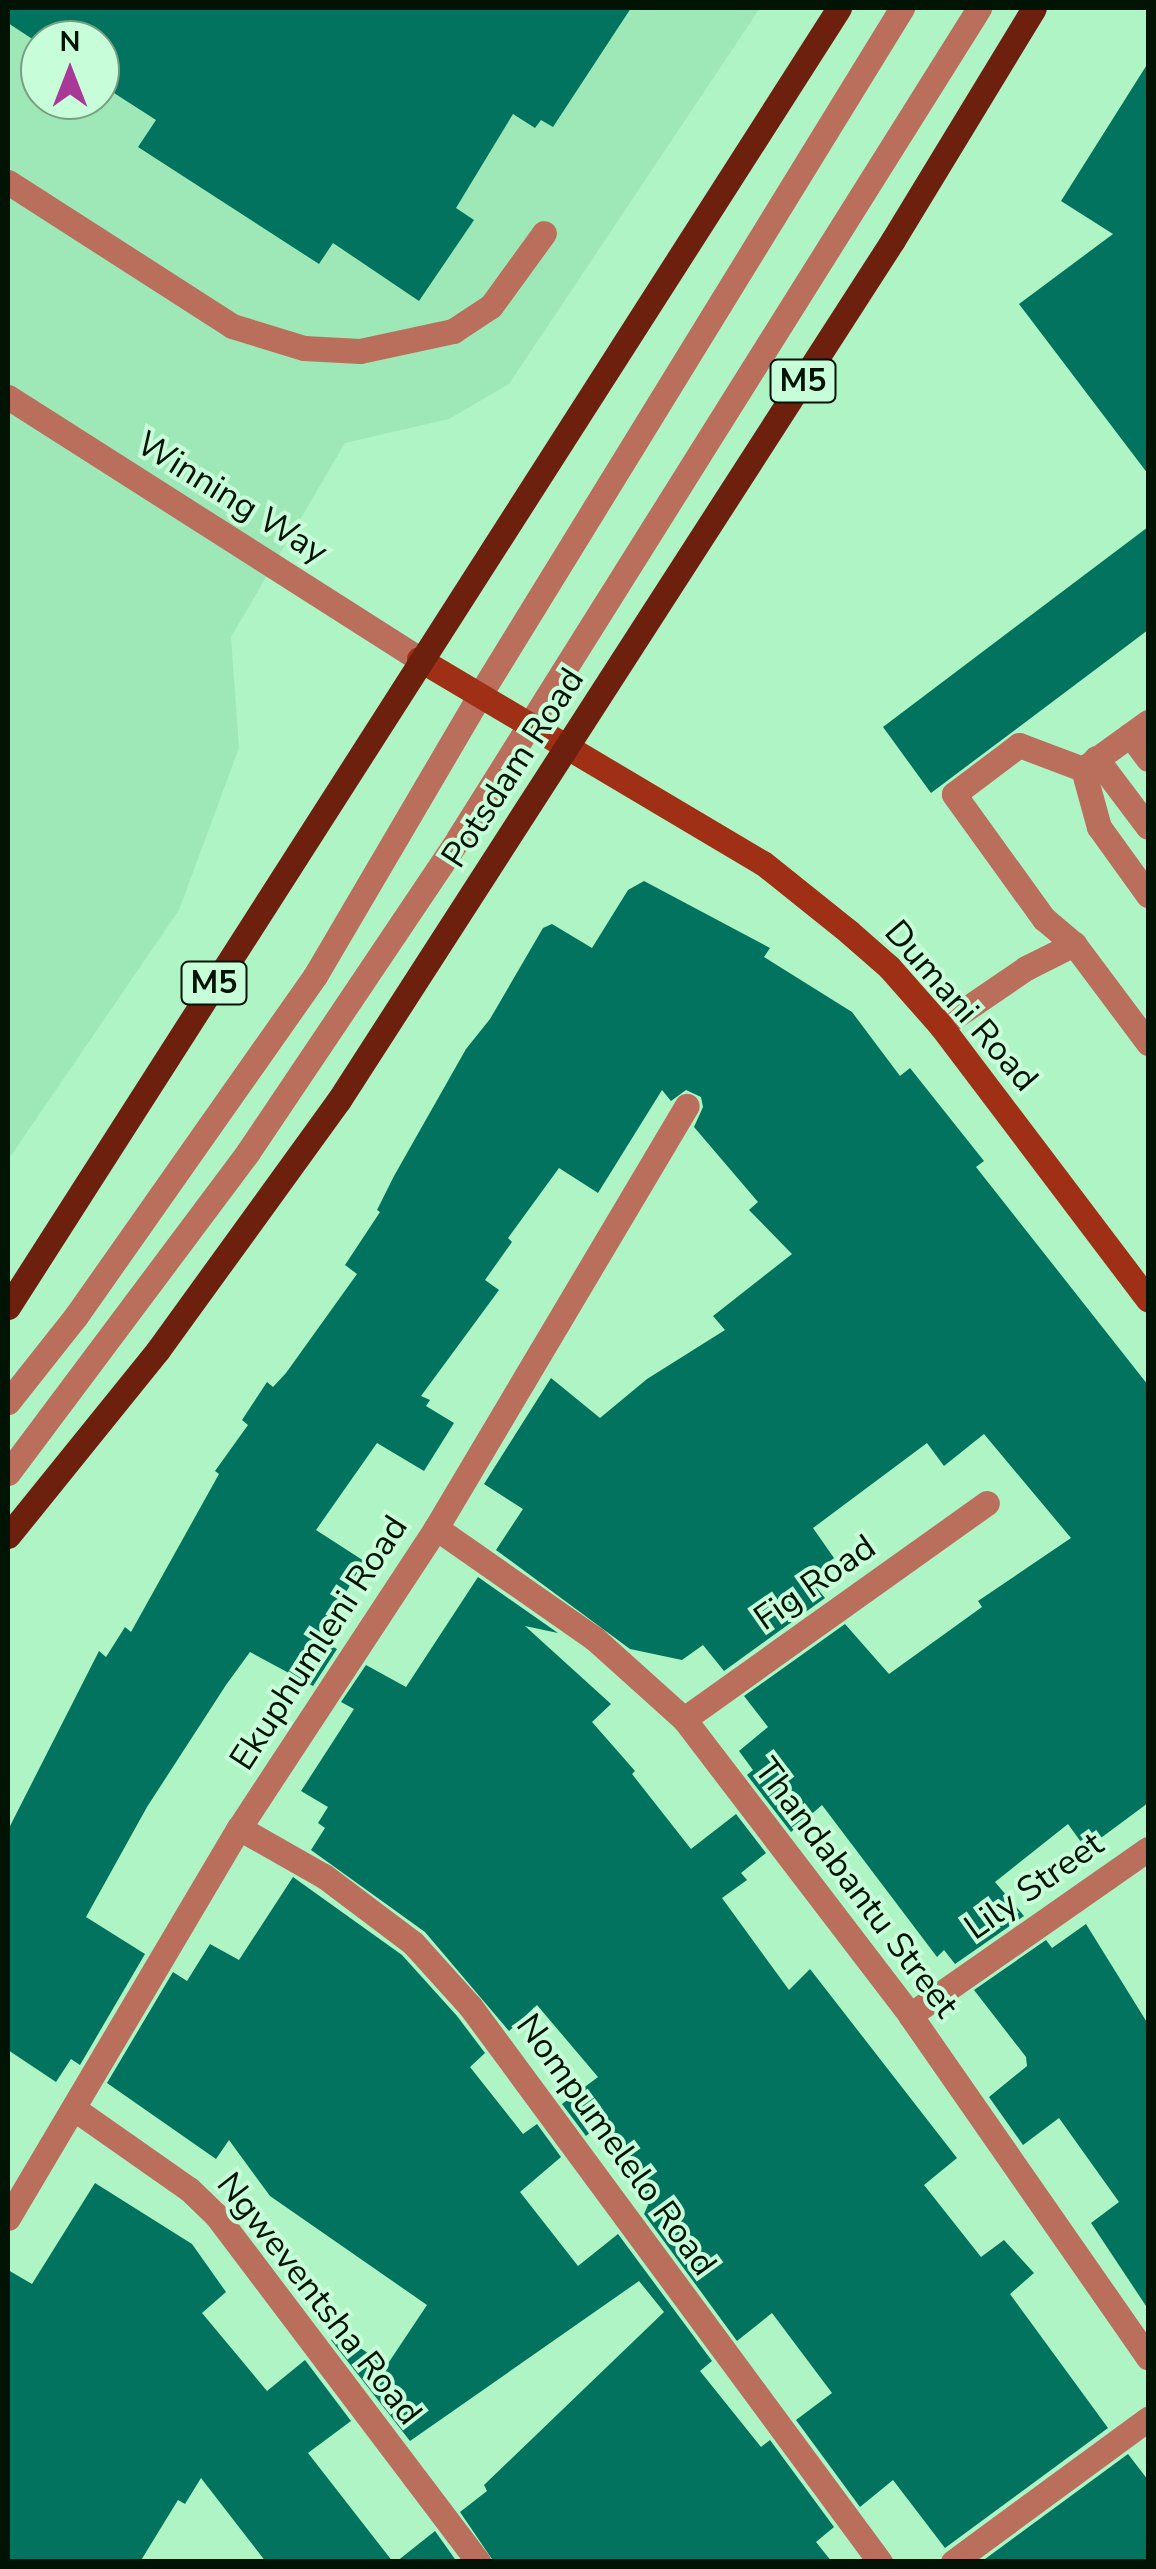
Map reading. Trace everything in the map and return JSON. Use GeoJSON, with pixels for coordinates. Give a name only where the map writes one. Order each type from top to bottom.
{"type":"FeatureCollection","features":[{"type":"Feature","properties":{"kind":"main road","name":"M5"},"geometry":{"type":"LineString","coordinates":[[8,1307],[839,8]]}},
{"type":"Feature","properties":{"kind":"main road","name":"Potsdam Road"},"geometry":{"type":"LineString","coordinates":[[8,1536],[158,1350],[339,1100],[894,240],[1034,8]]}},
{"type":"Feature","properties":{"kind":"street"},"geometry":{"type":"LineString","coordinates":[[8,1402],[272,1044],[479,696],[902,8]]}},
{"type":"Feature","properties":{"kind":"street"},"geometry":{"type":"LineString","coordinates":[[8,1472],[248,1152],[458,839],[979,8]]}},
{"type":"Feature","properties":{"kind":"street"},"geometry":{"type":"LineString","coordinates":[[8,182],[232,326],[304,348],[360,351],[453,331],[490,306],[544,233]]}},
{"type":"Feature","properties":{"kind":"street","name":"Winning Way"},"geometry":{"type":"LineString","coordinates":[[8,397],[419,659]]}},
{"type":"Feature","properties":{"kind":"street","name":"Dumani Road"},"geometry":{"type":"LineString","coordinates":[[419,659],[762,863],[888,966],[941,1026],[1148,1300]]}},
{"type":"Feature","properties":{"kind":"street"},"geometry":{"type":"LineString","coordinates":[[1090,763],[1139,728],[1148,759]]}},
{"type":"Feature","properties":{"kind":"street"},"geometry":{"type":"LineString","coordinates":[[1148,827],[1090,763],[1018,746],[954,794],[1044,920],[1074,944],[1148,1043]]}},
{"type":"Feature","properties":{"kind":"street"},"geometry":{"type":"LineString","coordinates":[[1090,763],[1099,827],[1148,895]]}},
{"type":"Feature","properties":{"kind":"street"},"geometry":{"type":"LineString","coordinates":[[941,1026],[1026,968],[1074,944]]}},
{"type":"Feature","properties":{"kind":"street","name":"Ekuphumleni Road"},"geometry":{"type":"LineString","coordinates":[[8,2218],[76,2110],[239,1828],[436,1528],[687,1106]]}},
{"type":"Feature","properties":{"kind":"street","name":"Fig Road"},"geometry":{"type":"LineString","coordinates":[[684,1720],[987,1503]]}},
{"type":"Feature","properties":{"kind":"street","name":"Thandabantu Street"},"geometry":{"type":"LineString","coordinates":[[436,1528],[582,1628],[684,1720],[910,2014],[1148,2358]]}},
{"type":"Feature","properties":{"kind":"street","name":"Nompumelelo Road"},"geometry":{"type":"LineString","coordinates":[[239,1828],[324,1876],[413,1942],[470,2006],[880,2562]]}},
{"type":"Feature","properties":{"kind":"street","name":"Lily Street"},"geometry":{"type":"LineString","coordinates":[[910,2014],[1148,1849]]}},
{"type":"Feature","properties":{"kind":"street","name":"Ngweventsha Road"},"geometry":{"type":"LineString","coordinates":[[76,2110],[189,2189],[216,2214],[478,2562]]}},
{"type":"Feature","properties":{"kind":"street"},"geometry":{"type":"LineString","coordinates":[[953,2562],[1148,2419]]}},
{"type":"Feature","properties":{"kind":"shaded area"},"geometry":{"type":"Polygon","coordinates":[[[8,8],[760,8],[509,384],[449,419],[345,443],[231,637],[239,748],[179,910],[8,1160],[8,8]]]}},
{"type":"Feature","properties":{"kind":"building"},"geometry":{"type":"Polygon","coordinates":[[[8,8],[631,8],[553,127],[541,120],[535,128],[513,114],[456,208],[474,220],[419,301],[333,243],[319,264],[138,147],[156,120],[120,97],[120,20],[20,20],[20,31],[8,23],[8,8]]]}},
{"type":"Feature","properties":{"kind":"building"},"geometry":{"type":"Polygon","coordinates":[[[1148,63],[1148,474],[1019,304],[1113,234],[1061,201],[1148,63]]]}},
{"type":"Feature","properties":{"kind":"building"},"geometry":{"type":"Polygon","coordinates":[[[1148,527],[1148,630],[931,793],[883,727],[1148,527]]]}},
{"type":"Feature","properties":{"kind":"building"},"geometry":{"type":"Polygon","coordinates":[[[644,881],[770,948],[764,957],[852,1012],[900,1076],[910,1068],[984,1161],[976,1167],[1148,1385],[1148,1803],[1086,1849],[1068,1824],[995,1882],[1024,1916],[955,1964],[944,1950],[937,1957],[822,1805],[791,1832],[747,1775],[753,1770],[739,1751],[768,1727],[744,1696],[845,1624],[889,1674],[982,1607],[978,1601],[1071,1538],[984,1434],[944,1466],[927,1443],[813,1528],[834,1558],[809,1578],[825,1598],[724,1671],[703,1645],[682,1660],[630,1649],[496,1550],[523,1509],[484,1484],[551,1378],[600,1418],[647,1379],[725,1330],[713,1316],[792,1254],[749,1210],[758,1202],[694,1127],[703,1107],[701,1097],[686,1090],[671,1101],[662,1090],[598,1193],[559,1168],[508,1238],[512,1242],[485,1280],[499,1290],[421,1396],[430,1400],[426,1406],[454,1423],[424,1471],[377,1443],[316,1530],[364,1561],[319,1639],[337,1649],[313,1686],[250,1652],[226,1685],[147,1807],[86,1917],[145,1954],[80,2065],[71,2059],[56,2082],[8,2050],[8,1830],[99,1651],[106,1657],[125,1627],[131,1632],[219,1474],[215,1471],[248,1425],[242,1420],[267,1382],[273,1387],[286,1373],[357,1274],[345,1265],[380,1212],[377,1210],[394,1176],[466,1049],[490,1019],[543,928],[552,924],[592,948],[628,890],[644,881]]]}},
{"type":"Feature","properties":{"kind":"building"},"geometry":{"type":"Polygon","coordinates":[[[478,1577],[558,1633],[525,1626],[611,1704],[592,1722],[635,1771],[632,1774],[691,1849],[736,1814],[766,1853],[741,1873],[747,1880],[722,1898],[789,1990],[810,1969],[957,2158],[924,2185],[981,2257],[1004,2240],[1034,2273],[1010,2294],[1108,2428],[945,2548],[893,2480],[860,2507],[796,2420],[832,2393],[772,2313],[737,2341],[644,2214],[648,2205],[592,2131],[586,2136],[562,2104],[598,2077],[537,2005],[509,2031],[425,1932],[311,1850],[325,1828],[318,1823],[328,1807],[301,1791],[354,1709],[341,1702],[366,1665],[406,1687],[478,1577]]]}},
{"type":"Feature","properties":{"kind":"building"},"geometry":{"type":"Polygon","coordinates":[[[293,1877],[402,1955],[457,2016],[485,2053],[470,2067],[523,2134],[537,2124],[561,2157],[520,2192],[578,2266],[618,2234],[712,2361],[700,2371],[761,2447],[770,2440],[834,2527],[816,2542],[832,2562],[494,2562],[460,2512],[487,2491],[484,2485],[664,2312],[639,2281],[410,2441],[331,2340],[338,2334],[387,2365],[427,2305],[270,2196],[229,2140],[216,2159],[107,2083],[173,1972],[187,1981],[210,1944],[239,1960],[293,1877]]]}},
{"type":"Feature","properties":{"kind":"building"},"geometry":{"type":"Polygon","coordinates":[[[1086,1924],[1148,2024],[1148,2309],[1091,2223],[1119,2202],[1059,2118],[1023,2145],[989,2097],[1027,2066],[1026,2057],[974,1990],[1046,1940],[1052,1948],[1086,1924]]]}},
{"type":"Feature","properties":{"kind":"building"},"geometry":{"type":"Polygon","coordinates":[[[95,2183],[192,2244],[226,2292],[202,2313],[267,2391],[305,2360],[351,2421],[308,2453],[393,2562],[266,2562],[201,2478],[185,2504],[178,2500],[140,2562],[8,2562],[8,2270],[32,2284],[95,2183]]]}},
{"type":"Feature","properties":{"kind":"building"},"geometry":{"type":"Polygon","coordinates":[[[1128,2454],[1148,2480],[1148,2562],[981,2562],[1128,2454]]]}},
{"type":"Feature","properties":{"kind":"building"},"geometry":{"type":"Polygon","coordinates":[[[435,2531],[457,2562],[396,2562],[435,2531]]]}}]}
